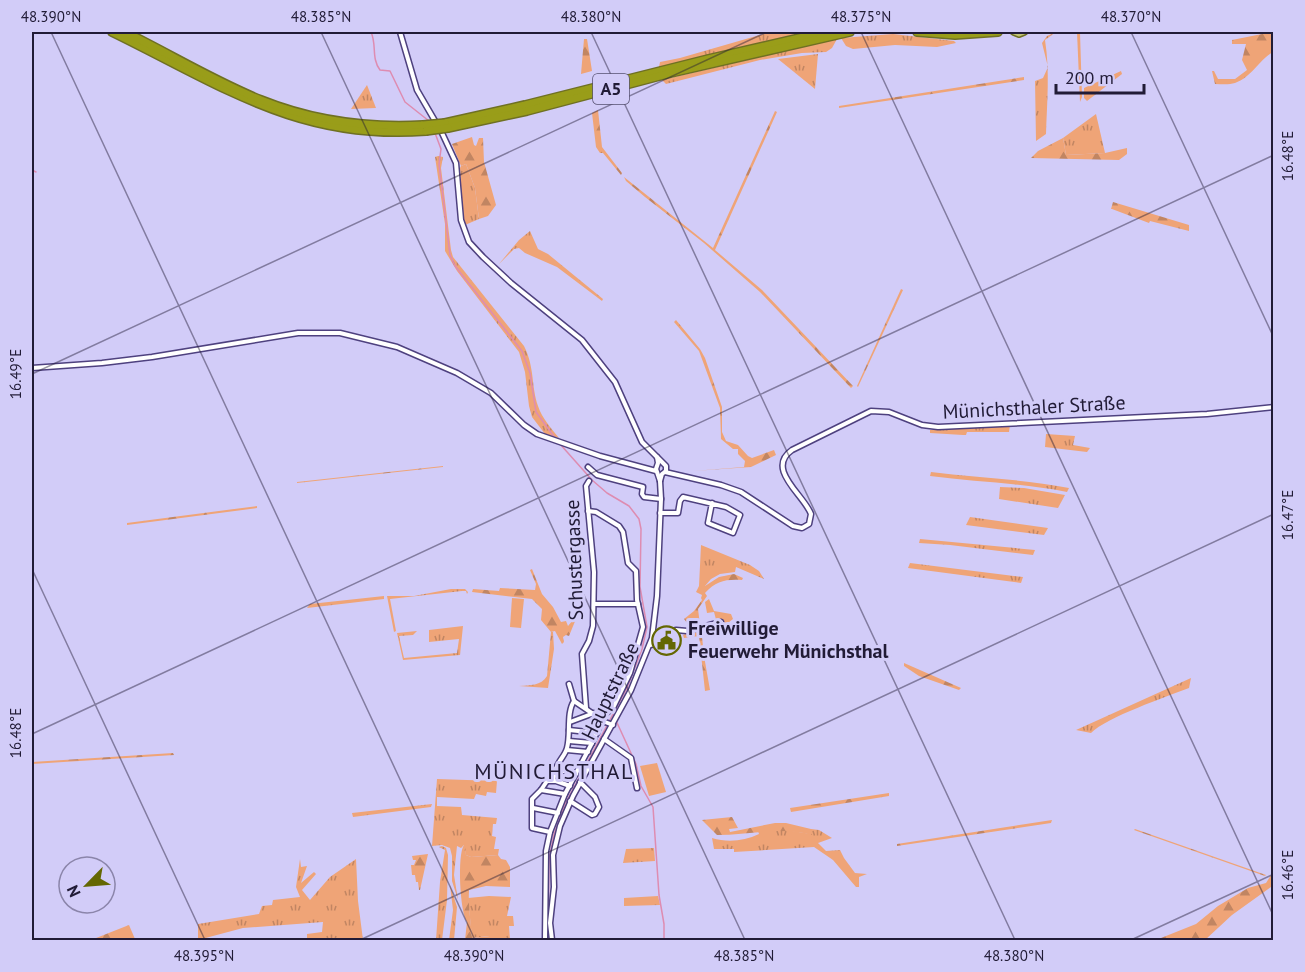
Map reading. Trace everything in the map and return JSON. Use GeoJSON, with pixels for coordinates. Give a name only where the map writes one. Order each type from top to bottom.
{"type":"FeatureCollection","features":[{"type":"Feature","properties":{"kind":"highway","name":"A5"},"geometry":{"type":"LineString","coordinates":[[112,32],[249,101],[286,115],[357,130],[393,132],[527,111],[671,73],[850,32]]}},
{"type":"Feature","properties":{"kind":"highway","name":"A5"},"geometry":{"type":"LineString","coordinates":[[125,32],[241,91],[287,109],[320,118],[357,124],[425,128]]}},
{"type":"Feature","properties":{"kind":"highway","name":"A5"},"geometry":{"type":"LineString","coordinates":[[446,125],[822,32]]}},
{"type":"Feature","properties":{"kind":"highway"},"geometry":{"type":"LineString","coordinates":[[917,32],[955,35],[998,32]]}},
{"type":"Feature","properties":{"kind":"main road"},"geometry":{"type":"LineString","coordinates":[[1014,32],[1018,34],[1024,32]]}},
{"type":"Feature","properties":{"kind":"street","name":"Hauptstraße"},"geometry":{"type":"LineString","coordinates":[[400,32],[417,90],[456,163],[461,220],[469,242],[495,269],[582,340],[615,382],[642,442],[655,454],[661,469],[657,596],[650,645],[636,681],[610,722],[604,739],[546,850],[544,940]]}},
{"type":"Feature","properties":{"kind":"street"},"geometry":{"type":"LineString","coordinates":[[32,368],[160,356],[291,334],[340,333],[397,346],[457,372],[491,393],[528,429],[554,441],[647,468],[661,469]]}},
{"type":"Feature","properties":{"kind":"street","name":"Münichsthaler Straße"},"geometry":{"type":"LineString","coordinates":[[661,469],[741,492],[793,526],[802,528],[809,524],[811,514],[784,474],[782,466],[784,457],[792,450],[871,411],[890,412],[922,424],[938,427],[1207,414],[1272,408]]}},
{"type":"Feature","properties":{"kind":"street"},"geometry":{"type":"LineString","coordinates":[[588,467],[597,475],[643,487],[644,497],[661,499]]}},
{"type":"Feature","properties":{"kind":"street","name":"Schustergasse"},"geometry":{"type":"LineString","coordinates":[[586,708],[582,654],[593,626],[593,561],[586,486],[589,482]]}},
{"type":"Feature","properties":{"kind":"street"},"geometry":{"type":"LineString","coordinates":[[660,513],[678,513],[683,497],[712,503],[740,515],[733,533],[708,523],[712,503]]}},
{"type":"Feature","properties":{"kind":"street"},"geometry":{"type":"LineString","coordinates":[[588,511],[596,512],[619,526],[623,532],[628,563],[636,572],[638,604],[643,627],[635,660],[613,708],[606,713],[610,722]]}},
{"type":"Feature","properties":{"kind":"street"},"geometry":{"type":"LineString","coordinates":[[593,604],[638,604]]}},
{"type":"Feature","properties":{"kind":"street"},"geometry":{"type":"LineString","coordinates":[[650,645],[676,630],[687,631],[721,622]]}},
{"type":"Feature","properties":{"kind":"street"},"geometry":{"type":"LineString","coordinates":[[568,684],[574,701],[610,722]]}},
{"type":"Feature","properties":{"kind":"street"},"geometry":{"type":"LineString","coordinates":[[553,780],[557,765],[567,750],[572,702],[574,701]]}},
{"type":"Feature","properties":{"kind":"street"},"geometry":{"type":"LineString","coordinates":[[570,722],[594,713]]}},
{"type":"Feature","properties":{"kind":"street","name":"Hauptstraße"},"geometry":{"type":"LineString","coordinates":[[552,940],[550,918],[554,887],[553,839],[550,832],[565,794],[592,743],[597,734],[610,722]]}},
{"type":"Feature","properties":{"kind":"street"},"geometry":{"type":"LineString","coordinates":[[569,730],[597,734]]}},
{"type":"Feature","properties":{"kind":"street"},"geometry":{"type":"LineString","coordinates":[[604,739],[631,758],[637,788]]}},
{"type":"Feature","properties":{"kind":"street"},"geometry":{"type":"LineString","coordinates":[[569,741],[592,743]]}},
{"type":"Feature","properties":{"kind":"street"},"geometry":{"type":"LineString","coordinates":[[567,750],[588,752]]}},
{"type":"Feature","properties":{"kind":"street"},"geometry":{"type":"LineString","coordinates":[[556,769],[576,774]]}},
{"type":"Feature","properties":{"kind":"street"},"geometry":{"type":"LineString","coordinates":[[550,832],[532,828],[532,799],[547,781],[553,780],[570,786]]}},
{"type":"Feature","properties":{"kind":"street"},"geometry":{"type":"LineString","coordinates":[[570,801],[595,814],[599,807],[595,797],[580,782]]}},
{"type":"Feature","properties":{"kind":"street"},"geometry":{"type":"LineString","coordinates":[[541,790],[565,794]]}},
{"type":"Feature","properties":{"kind":"street"},"geometry":{"type":"LineString","coordinates":[[533,808],[558,813]]}},
{"type":"Feature","properties":{"kind":"green space"},"geometry":{"type":"Polygon","coordinates":[[[770,32],[806,32],[659,67],[660,62],[770,32]]]}},
{"type":"Feature","properties":{"kind":"green space"},"geometry":{"type":"Polygon","coordinates":[[[1056,32],[1045,40],[1047,65],[1042,43],[1047,36],[1056,32]]]}},
{"type":"Feature","properties":{"kind":"green space"},"geometry":{"type":"Polygon","coordinates":[[[1077,32],[1080,32],[1082,97],[1080,102],[1077,32]]]}},
{"type":"Feature","properties":{"kind":"green space"},"geometry":{"type":"Polygon","coordinates":[[[1273,32],[1273,52],[1250,73],[1235,83],[1215,84],[1212,71],[1218,79],[1235,79],[1247,70],[1242,60],[1246,44],[1232,44],[1232,40],[1273,32]]]}},
{"type":"Feature","properties":{"kind":"green space"},"geometry":{"type":"Polygon","coordinates":[[[893,34],[956,43],[937,47],[895,45],[853,49],[846,46],[841,38],[893,34]]]}},
{"type":"Feature","properties":{"kind":"green space"},"geometry":{"type":"Polygon","coordinates":[[[584,39],[587,39],[592,71],[581,74],[584,39]]]}},
{"type":"Feature","properties":{"kind":"green space"},"geometry":{"type":"Polygon","coordinates":[[[837,39],[832,48],[826,52],[802,53],[760,60],[666,84],[662,80],[837,39]]]}},
{"type":"Feature","properties":{"kind":"green space"},"geometry":{"type":"Polygon","coordinates":[[[818,54],[815,89],[778,59],[818,54]]]}},
{"type":"Feature","properties":{"kind":"green space"},"geometry":{"type":"Polygon","coordinates":[[[1048,68],[1046,134],[1036,141],[1035,81],[1043,78],[1048,68]]]}},
{"type":"Feature","properties":{"kind":"green space"},"geometry":{"type":"Polygon","coordinates":[[[1121,71],[1122,74],[1087,101],[1084,98],[1084,88],[1121,71]]]}},
{"type":"Feature","properties":{"kind":"green space"},"geometry":{"type":"Polygon","coordinates":[[[1024,77],[1024,80],[839,108],[839,106],[1024,77]]]}},
{"type":"Feature","properties":{"kind":"green space"},"geometry":{"type":"Polygon","coordinates":[[[367,85],[376,108],[351,109],[367,85]]]}},
{"type":"Feature","properties":{"kind":"green space"},"geometry":{"type":"Polygon","coordinates":[[[598,110],[602,147],[622,173],[621,175],[596,147],[592,113],[598,110]]]}},
{"type":"Feature","properties":{"kind":"green space"},"geometry":{"type":"Polygon","coordinates":[[[775,111],[777,112],[715,250],[762,290],[853,386],[851,388],[760,292],[624,177],[713,248],[775,111]]]}},
{"type":"Feature","properties":{"kind":"green space"},"geometry":{"type":"Polygon","coordinates":[[[1096,114],[1105,153],[1066,155],[1063,138],[1096,114]]]}},
{"type":"Feature","properties":{"kind":"green space"},"geometry":{"type":"Polygon","coordinates":[[[472,137],[476,146],[479,138],[483,138],[484,162],[496,205],[488,216],[479,219],[475,188],[466,164],[461,166],[452,144],[472,137]]]}},
{"type":"Feature","properties":{"kind":"green space"},"geometry":{"type":"Polygon","coordinates":[[[1063,138],[1066,155],[1105,153],[1127,148],[1127,154],[1119,160],[1031,158],[1038,151],[1063,138]]]}},
{"type":"Feature","properties":{"kind":"green space"},"geometry":{"type":"Polygon","coordinates":[[[435,157],[443,157],[441,168],[453,257],[524,346],[530,362],[538,406],[544,419],[559,438],[545,434],[532,417],[525,372],[519,352],[457,271],[445,251],[445,224],[435,157]]]}},
{"type":"Feature","properties":{"kind":"green space"},"geometry":{"type":"Polygon","coordinates":[[[466,164],[475,188],[479,219],[465,225],[460,168],[466,164]]]}},
{"type":"Feature","properties":{"kind":"green space"},"geometry":{"type":"Polygon","coordinates":[[[1113,202],[1189,225],[1189,231],[1150,221],[1149,223],[1111,209],[1113,202]]]}},
{"type":"Feature","properties":{"kind":"green space"},"geometry":{"type":"Polygon","coordinates":[[[530,231],[538,249],[548,254],[603,299],[602,301],[557,267],[519,248],[514,249],[499,264],[519,240],[530,231]]]}},
{"type":"Feature","properties":{"kind":"green space"},"geometry":{"type":"Polygon","coordinates":[[[901,289],[903,290],[858,387],[857,386],[901,289]]]}},
{"type":"Feature","properties":{"kind":"green space"},"geometry":{"type":"Polygon","coordinates":[[[676,320],[705,358],[722,407],[722,432],[726,441],[738,445],[752,458],[774,450],[776,455],[751,467],[693,471],[744,467],[745,461],[738,454],[738,449],[733,449],[721,439],[720,408],[699,351],[674,322],[676,320]]]}},
{"type":"Feature","properties":{"kind":"green space"},"geometry":{"type":"Polygon","coordinates":[[[1010,425],[1009,432],[967,432],[966,435],[930,433],[930,430],[1010,425]]]}},
{"type":"Feature","properties":{"kind":"green space"},"geometry":{"type":"Polygon","coordinates":[[[1046,434],[1075,436],[1073,445],[1090,448],[1087,452],[1045,447],[1046,434]]]}},
{"type":"Feature","properties":{"kind":"green space"},"geometry":{"type":"Polygon","coordinates":[[[443,467],[297,483],[297,482],[443,467]]]}},
{"type":"Feature","properties":{"kind":"green space"},"geometry":{"type":"Polygon","coordinates":[[[931,472],[1069,488],[1067,492],[930,476],[931,472]]]}},
{"type":"Feature","properties":{"kind":"green space"},"geometry":{"type":"Polygon","coordinates":[[[1000,487],[1024,488],[1065,495],[1058,508],[999,499],[1000,487]]]}},
{"type":"Feature","properties":{"kind":"green space"},"geometry":{"type":"Polygon","coordinates":[[[257,506],[257,508],[127,525],[127,523],[257,506]]]}},
{"type":"Feature","properties":{"kind":"green space"},"geometry":{"type":"Polygon","coordinates":[[[970,517],[1048,528],[1044,535],[966,525],[970,517]]]}},
{"type":"Feature","properties":{"kind":"green space"},"geometry":{"type":"Polygon","coordinates":[[[920,539],[1035,550],[1033,555],[919,543],[920,539]]]}},
{"type":"Feature","properties":{"kind":"green space"},"geometry":{"type":"Polygon","coordinates":[[[701,545],[750,565],[759,571],[764,579],[736,567],[735,572],[720,574],[705,586],[699,586],[701,545]]]}},
{"type":"Feature","properties":{"kind":"green space"},"geometry":{"type":"Polygon","coordinates":[[[910,563],[1023,577],[1021,583],[908,568],[910,563]]]}},
{"type":"Feature","properties":{"kind":"green space"},"geometry":{"type":"Polygon","coordinates":[[[532,569],[542,594],[553,607],[561,622],[566,621],[568,626],[578,614],[569,636],[563,637],[562,644],[555,631],[551,632],[541,620],[542,609],[532,599],[472,592],[473,589],[499,591],[500,588],[535,590],[536,584],[530,570],[532,569]]]}},
{"type":"Feature","properties":{"kind":"green space"},"geometry":{"type":"Polygon","coordinates":[[[734,574],[743,578],[742,580],[722,582],[705,593],[707,596],[698,609],[700,625],[692,629],[684,619],[702,600],[702,595],[696,592],[699,586],[705,586],[719,577],[734,574]]]}},
{"type":"Feature","properties":{"kind":"green space"},"geometry":{"type":"Polygon","coordinates":[[[451,589],[465,589],[468,592],[467,594],[466,591],[462,591],[390,599],[396,631],[394,632],[387,596],[414,596],[451,589]]]}},
{"type":"Feature","properties":{"kind":"green space"},"geometry":{"type":"Polygon","coordinates":[[[384,596],[384,599],[307,608],[310,604],[384,596]]]}},
{"type":"Feature","properties":{"kind":"green space"},"geometry":{"type":"Polygon","coordinates":[[[512,598],[524,599],[521,628],[510,627],[512,598]]]}},
{"type":"Feature","properties":{"kind":"green space"},"geometry":{"type":"Polygon","coordinates":[[[709,599],[714,611],[731,614],[733,619],[724,626],[718,627],[714,612],[707,613],[705,602],[709,599]]]}},
{"type":"Feature","properties":{"kind":"green space"},"geometry":{"type":"Polygon","coordinates":[[[463,626],[460,655],[403,660],[397,633],[417,631],[413,635],[399,636],[404,658],[457,653],[459,639],[429,642],[429,630],[463,626]]]}},
{"type":"Feature","properties":{"kind":"green space"},"geometry":{"type":"Polygon","coordinates":[[[701,627],[710,690],[705,691],[699,636],[684,638],[683,635],[701,627]]]}},
{"type":"Feature","properties":{"kind":"green space"},"geometry":{"type":"Polygon","coordinates":[[[551,632],[553,632],[554,649],[548,688],[519,686],[538,683],[547,676],[551,632]]]}},
{"type":"Feature","properties":{"kind":"green space"},"geometry":{"type":"Polygon","coordinates":[[[904,663],[961,688],[959,690],[919,676],[904,666],[904,663]]]}},
{"type":"Feature","properties":{"kind":"green space"},"geometry":{"type":"Polygon","coordinates":[[[1191,678],[1189,688],[1123,714],[1091,733],[1076,730],[1191,678]]]}},
{"type":"Feature","properties":{"kind":"green space"},"geometry":{"type":"Polygon","coordinates":[[[173,753],[174,755],[32,764],[32,762],[173,753]]]}},
{"type":"Feature","properties":{"kind":"green space"},"geometry":{"type":"Polygon","coordinates":[[[657,763],[666,792],[649,796],[640,766],[657,763]]]}},
{"type":"Feature","properties":{"kind":"green space"},"geometry":{"type":"Polygon","coordinates":[[[437,779],[497,781],[496,793],[487,792],[486,796],[476,794],[474,799],[437,797],[437,806],[461,807],[462,815],[497,818],[496,824],[493,824],[492,836],[496,837],[494,849],[499,849],[498,855],[471,857],[466,855],[464,845],[461,848],[457,846],[454,875],[458,900],[452,881],[450,848],[442,845],[432,846],[437,779]]]}},
{"type":"Feature","properties":{"kind":"green space"},"geometry":{"type":"Polygon","coordinates":[[[889,793],[889,796],[791,812],[790,808],[889,793]]]}},
{"type":"Feature","properties":{"kind":"green space"},"geometry":{"type":"Polygon","coordinates":[[[432,804],[431,807],[353,817],[352,813],[432,804]]]}},
{"type":"Feature","properties":{"kind":"green space"},"geometry":{"type":"Polygon","coordinates":[[[732,817],[738,828],[729,829],[730,832],[786,823],[811,829],[812,835],[776,831],[717,835],[702,820],[732,817]]]}},
{"type":"Feature","properties":{"kind":"green space"},"geometry":{"type":"Polygon","coordinates":[[[1052,820],[1051,823],[897,846],[897,844],[1052,820]]]}},
{"type":"Feature","properties":{"kind":"green space"},"geometry":{"type":"Polygon","coordinates":[[[780,829],[811,834],[811,829],[819,830],[832,838],[818,843],[826,851],[840,850],[855,873],[867,874],[859,877],[859,887],[856,887],[833,860],[814,847],[734,852],[734,849],[714,849],[712,838],[736,840],[759,834],[758,831],[780,829]]]}},
{"type":"Feature","properties":{"kind":"green space"},"geometry":{"type":"Polygon","coordinates":[[[1135,829],[1266,875],[1134,830],[1135,829]]]}},
{"type":"Feature","properties":{"kind":"green space"},"geometry":{"type":"Polygon","coordinates":[[[464,845],[466,855],[471,857],[498,855],[501,859],[506,860],[510,867],[510,887],[486,886],[469,890],[472,938],[490,936],[489,940],[465,940],[467,922],[461,896],[460,871],[464,845]]]}},
{"type":"Feature","properties":{"kind":"green space"},"geometry":{"type":"Polygon","coordinates":[[[439,847],[446,848],[448,855],[447,900],[442,940],[436,940],[445,850],[439,847]]]}},
{"type":"Feature","properties":{"kind":"green space"},"geometry":{"type":"Polygon","coordinates":[[[654,848],[655,861],[623,863],[626,849],[654,848]]]}},
{"type":"Feature","properties":{"kind":"green space"},"geometry":{"type":"Polygon","coordinates":[[[428,854],[419,890],[415,875],[412,875],[411,865],[414,865],[416,860],[413,860],[412,856],[428,854]]]}},
{"type":"Feature","properties":{"kind":"green space"},"geometry":{"type":"Polygon","coordinates":[[[300,859],[301,867],[307,866],[301,883],[314,872],[316,874],[302,890],[310,900],[330,877],[356,859],[363,940],[307,940],[307,934],[322,932],[323,922],[243,928],[198,940],[198,924],[259,914],[262,906],[272,905],[273,900],[300,897],[296,887],[300,859]]]}},
{"type":"Feature","properties":{"kind":"green space"},"geometry":{"type":"Polygon","coordinates":[[[1273,872],[1273,888],[1271,887],[1232,915],[1205,940],[1156,940],[1196,924],[1218,906],[1248,888],[1266,883],[1273,872]]]}},
{"type":"Feature","properties":{"kind":"green space"},"geometry":{"type":"Polygon","coordinates":[[[450,885],[457,907],[454,940],[449,940],[453,910],[450,885]]]}},
{"type":"Feature","properties":{"kind":"green space"},"geometry":{"type":"Polygon","coordinates":[[[658,896],[660,905],[624,906],[624,898],[658,896]]]}},
{"type":"Feature","properties":{"kind":"green space"},"geometry":{"type":"Polygon","coordinates":[[[511,897],[507,916],[513,916],[514,926],[509,926],[510,940],[489,940],[489,936],[472,938],[468,898],[511,897]]]}},
{"type":"Feature","properties":{"kind":"green space"},"geometry":{"type":"Polygon","coordinates":[[[129,925],[135,939],[91,940],[129,925]]]}},
{"type":"Feature","properties":{"kind":"waterway"},"geometry":{"type":"LineString","coordinates":[[371,32],[376,61],[380,70],[390,71],[405,102],[429,121]]}},
{"type":"Feature","properties":{"kind":"waterway"},"geometry":{"type":"LineString","coordinates":[[435,133],[441,149],[439,164],[450,255],[455,266],[522,351],[530,373],[536,412],[555,438]]}},
{"type":"Feature","properties":{"kind":"waterway"},"geometry":{"type":"LineString","coordinates":[[32,170],[36,172]]}},
{"type":"Feature","properties":{"kind":"waterway"},"geometry":{"type":"LineString","coordinates":[[548,940],[549,860],[554,834],[565,804],[627,688],[642,649],[647,627],[640,587],[641,529],[639,519],[629,506],[607,493],[592,480],[560,444]]}},
{"type":"Feature","properties":{"kind":"waterway"},"geometry":{"type":"LineString","coordinates":[[613,714],[636,764],[641,786],[653,807],[664,940]]}},
{"type":"Feature","properties":{"kind":"place","name":"Freiwillige Feuerwehr Münichsthal"},"geometry":{"type":"Point","coordinates":[667,640]}},
{"type":"Feature","properties":{"kind":"district","name":"MÜNICHSTHAL"},"geometry":{"type":"Point","coordinates":[554,771]}}]}
